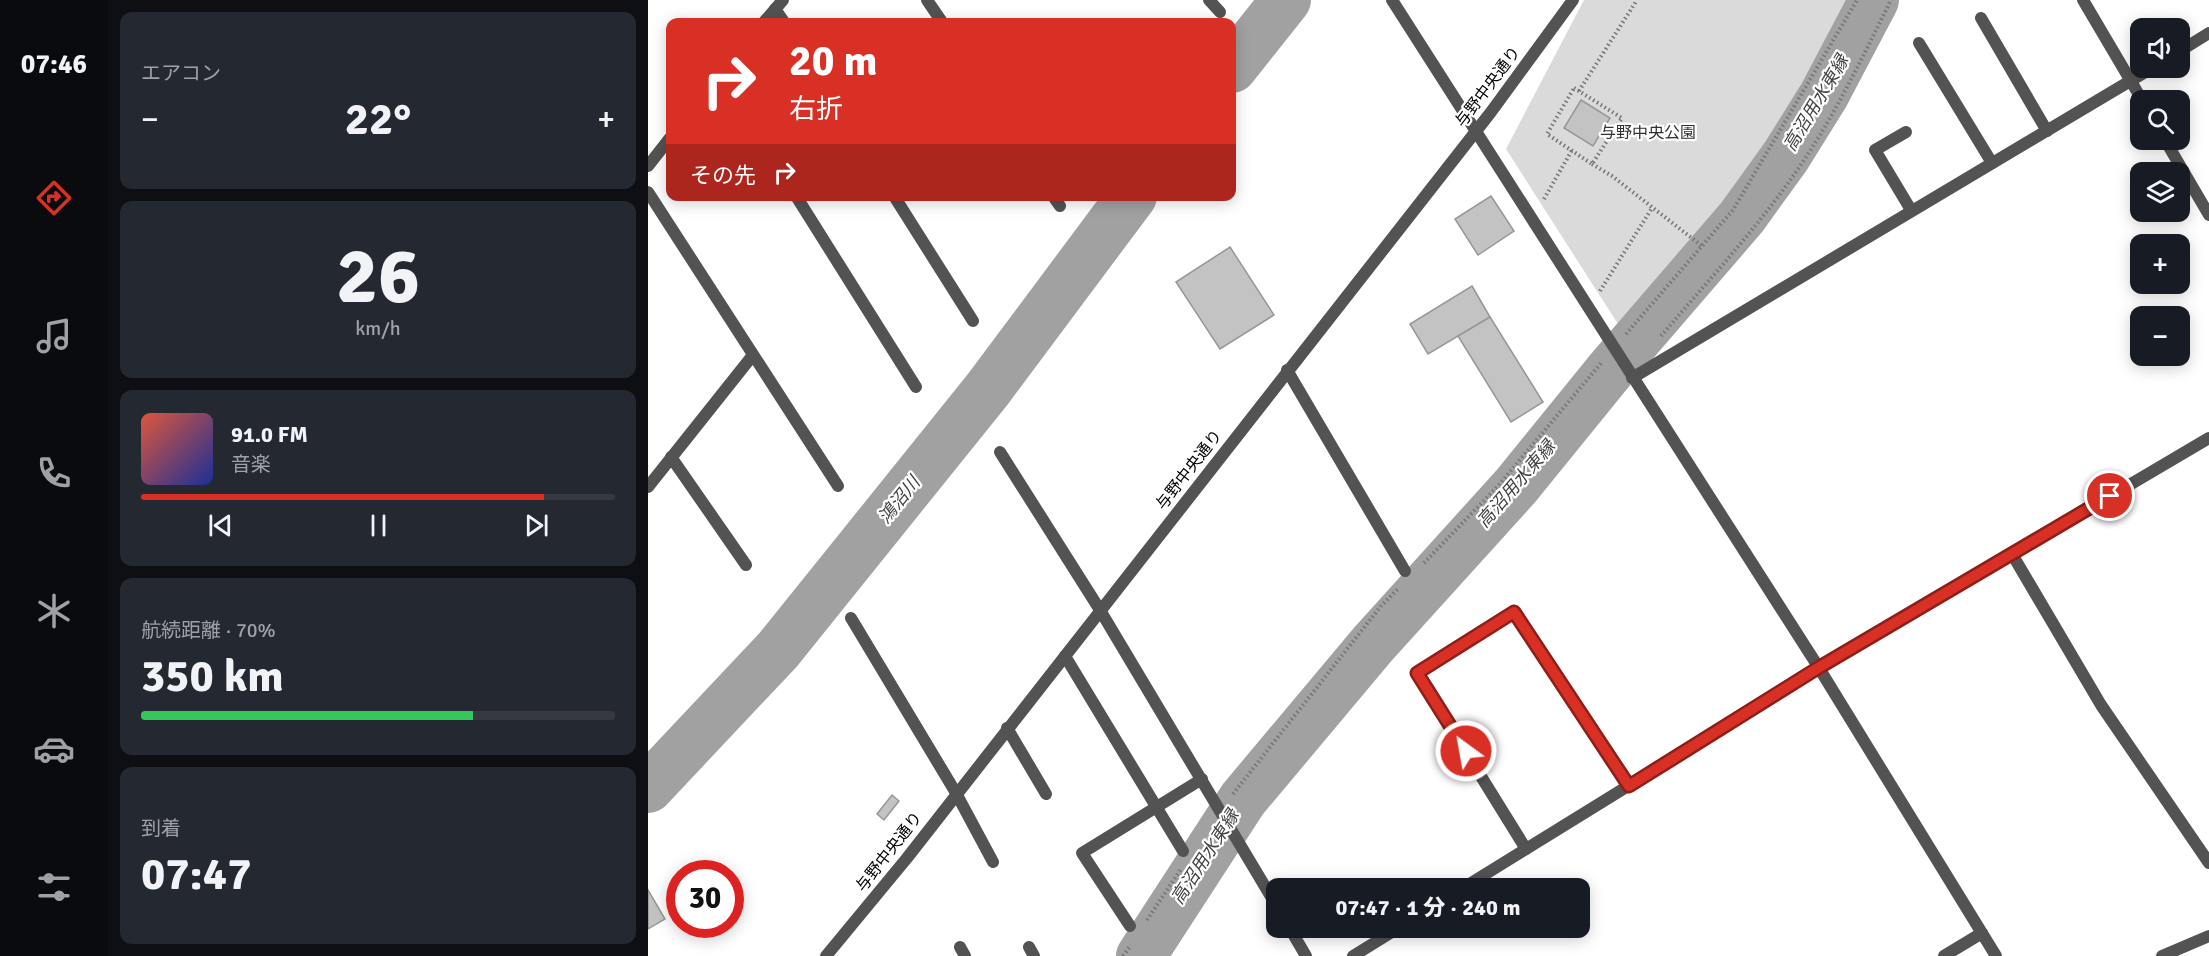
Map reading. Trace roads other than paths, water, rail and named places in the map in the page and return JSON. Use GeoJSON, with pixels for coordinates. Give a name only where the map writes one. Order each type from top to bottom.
{"type":"FeatureCollection","features":[{"type":"Feature","properties":{"kind":"street"},"geometry":{"type":"LineString","coordinates":[[927,0],[939,18]]}},
{"type":"Feature","properties":{"kind":"street"},"geometry":{"type":"LineString","coordinates":[[1209,0],[1220,12]]}},
{"type":"Feature","properties":{"kind":"street"},"geometry":{"type":"LineString","coordinates":[[1392,0],[1818,668],[1996,956]]}},
{"type":"Feature","properties":{"kind":"street","name":"与野中央通り"},"geometry":{"type":"LineString","coordinates":[[826,956],[1065,656],[1287,370],[1476,132],[1573,0]]}},
{"type":"Feature","properties":{"kind":"street"},"geometry":{"type":"LineString","coordinates":[[2083,0],[2136,90]]}},
{"type":"Feature","properties":{"kind":"street"},"geometry":{"type":"LineString","coordinates":[[768,18],[779,5]]}},
{"type":"Feature","properties":{"kind":"street"},"geometry":{"type":"LineString","coordinates":[[1981,18],[2047,130]]}},
{"type":"Feature","properties":{"kind":"street"},"geometry":{"type":"LineString","coordinates":[[2190,45],[2209,33]]}},
{"type":"Feature","properties":{"kind":"street"},"geometry":{"type":"LineString","coordinates":[[1919,43],[1992,163]]}},
{"type":"Feature","properties":{"kind":"street"},"geometry":{"type":"LineString","coordinates":[[1630,374],[2135,78]]}},
{"type":"Feature","properties":{"kind":"street"},"geometry":{"type":"LineString","coordinates":[[1906,132],[1875,150],[1911,210]]}},
{"type":"Feature","properties":{"kind":"street"},"geometry":{"type":"LineString","coordinates":[[648,166],[666,143]]}},
{"type":"Feature","properties":{"kind":"street"},"geometry":{"type":"LineString","coordinates":[[2171,150],[2209,215]]}},
{"type":"Feature","properties":{"kind":"street"},"geometry":{"type":"LineString","coordinates":[[648,192],[838,486]]}},
{"type":"Feature","properties":{"kind":"street"},"geometry":{"type":"LineString","coordinates":[[799,201],[916,387]]}},
{"type":"Feature","properties":{"kind":"street"},"geometry":{"type":"LineString","coordinates":[[897,201],[973,321]]}},
{"type":"Feature","properties":{"kind":"street"},"geometry":{"type":"LineString","coordinates":[[648,487],[753,355]]}},
{"type":"Feature","properties":{"kind":"street"},"geometry":{"type":"LineString","coordinates":[[1287,370],[1411,570]]}},
{"type":"Feature","properties":{"kind":"street"},"geometry":{"type":"LineString","coordinates":[[1479,878],[1818,668],[2209,438]]}},
{"type":"Feature","properties":{"kind":"street"},"geometry":{"type":"LineString","coordinates":[[1000,452],[1100,610],[1266,888]]}},
{"type":"Feature","properties":{"kind":"street"},"geometry":{"type":"LineString","coordinates":[[671,457],[746,565]]}},
{"type":"Feature","properties":{"kind":"street"},"geometry":{"type":"LineString","coordinates":[[2012,554],[2101,705],[2209,863]]}},
{"type":"Feature","properties":{"kind":"street"},"geometry":{"type":"LineString","coordinates":[[1526,849],[1417,673],[1514,612],[1629,786]]}},
{"type":"Feature","properties":{"kind":"street"},"geometry":{"type":"LineString","coordinates":[[851,618],[956,793],[993,862]]}},
{"type":"Feature","properties":{"kind":"street"},"geometry":{"type":"LineString","coordinates":[[1065,656],[1183,851]]}},
{"type":"Feature","properties":{"kind":"street"},"geometry":{"type":"LineString","coordinates":[[1007,728],[1046,794]]}},
{"type":"Feature","properties":{"kind":"street"},"geometry":{"type":"LineString","coordinates":[[1130,926],[1082,853],[1202,779]]}},
{"type":"Feature","properties":{"kind":"street"},"geometry":{"type":"LineString","coordinates":[[1944,956],[1982,933]]}},
{"type":"Feature","properties":{"kind":"street"},"geometry":{"type":"LineString","coordinates":[[2162,956],[2209,936]]}},
{"type":"Feature","properties":{"kind":"street"},"geometry":{"type":"LineString","coordinates":[[1295,938],[1306,956]]}},
{"type":"Feature","properties":{"kind":"street"},"geometry":{"type":"LineString","coordinates":[[1353,956],[1382,938]]}},
{"type":"Feature","properties":{"kind":"waterway","name":"鴻沼川"},"geometry":{"type":"LineString","coordinates":[[1236,63],[1286,0]]}},
{"type":"Feature","properties":{"kind":"waterway","name":"高沼用水東縁"},"geometry":{"type":"LineString","coordinates":[[1141,956],[1243,799],[1373,644],[1516,486],[1611,369],[1742,217],[1786,156],[1824,95],[1874,0]]}},
{"type":"Feature","properties":{"kind":"waterway","name":"鴻沼川"},"geometry":{"type":"LineString","coordinates":[[648,788],[778,650],[988,389],[1128,201]]}},
{"type":"Feature","properties":{"kind":"park label","name":"与野中央公園"},"geometry":{"type":"Point","coordinates":[1648,133]}}]}
